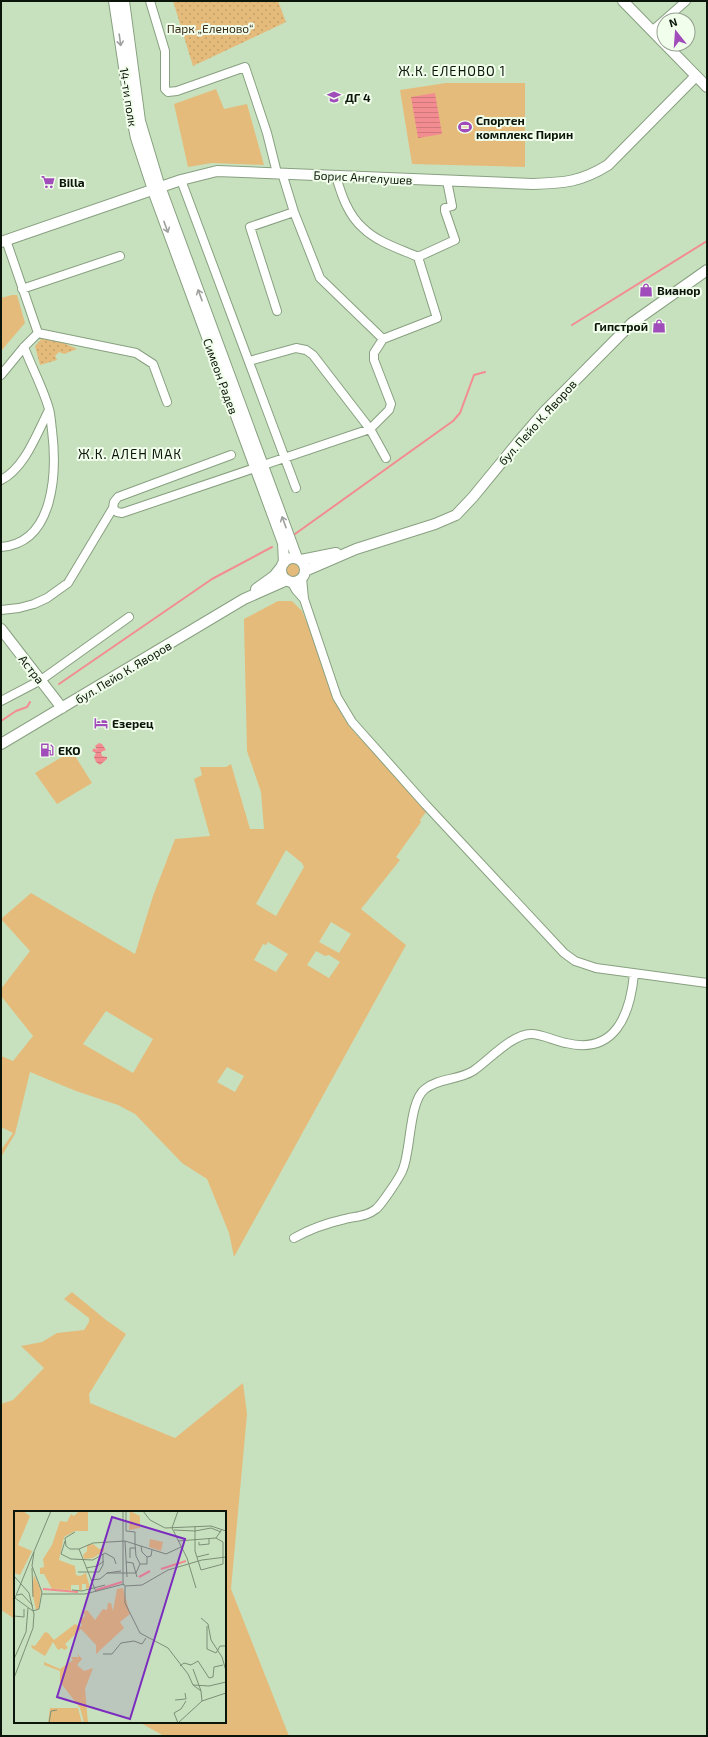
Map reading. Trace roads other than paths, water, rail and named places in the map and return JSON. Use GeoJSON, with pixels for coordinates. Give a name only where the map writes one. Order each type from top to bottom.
{"type":"FeatureCollection","features":[{"type":"Feature","properties":{"kind":"street","name":"14-ти полк"},"geometry":{"type":"LineString","coordinates":[[114,1],[130,113],[136,138],[157,189]]}},
{"type":"Feature","properties":{"kind":"street","name":"14-ти полк"},"geometry":{"type":"LineString","coordinates":[[124,1],[140,122],[157,189]]}},
{"type":"Feature","properties":{"kind":"street"},"geometry":{"type":"LineString","coordinates":[[150,1],[165,51],[165,90],[168,92],[177,91],[245,67],[280,173],[320,278],[383,339]]}},
{"type":"Feature","properties":{"kind":"street"},"geometry":{"type":"LineString","coordinates":[[623,1],[656,35]]}},
{"type":"Feature","properties":{"kind":"street"},"geometry":{"type":"LineString","coordinates":[[652,31],[686,1]]}},
{"type":"Feature","properties":{"kind":"street"},"geometry":{"type":"LineString","coordinates":[[672,52],[707,87]]}},
{"type":"Feature","properties":{"kind":"street","name":"Борис Ангелушев"},"geometry":{"type":"LineString","coordinates":[[4,241],[181,180],[217,171],[447,182],[540,184],[577,180],[593,175],[608,165],[696,76]]}},
{"type":"Feature","properties":{"kind":"street"},"geometry":{"type":"LineString","coordinates":[[336,176],[341,193],[362,228],[380,241],[418,257],[455,240],[445,211],[446,208],[452,206],[447,182]]}},
{"type":"Feature","properties":{"kind":"street"},"geometry":{"type":"LineString","coordinates":[[181,180],[296,488]]}},
{"type":"Feature","properties":{"kind":"street","name":"Симеон Радев"},"geometry":{"type":"LineString","coordinates":[[157,189],[259,467],[283,544],[283,564]]}},
{"type":"Feature","properties":{"kind":"street"},"geometry":{"type":"LineString","coordinates":[[277,311],[250,227],[294,212]]}},
{"type":"Feature","properties":{"kind":"street"},"geometry":{"type":"LineString","coordinates":[[4,241],[38,334]]}},
{"type":"Feature","properties":{"kind":"street"},"geometry":{"type":"LineString","coordinates":[[22,289],[120,256]]}},
{"type":"Feature","properties":{"kind":"street"},"geometry":{"type":"LineString","coordinates":[[113,508],[122,514],[370,429],[390,410],[391,404],[374,360],[374,353],[383,339],[437,318],[418,257]]}},
{"type":"Feature","properties":{"kind":"street","name":"бул. Пейо К. Яворов"},"geometry":{"type":"LineString","coordinates":[[299,559],[356,549],[435,524],[456,515],[473,497],[512,448],[544,412],[632,323],[707,270]]}},
{"type":"Feature","properties":{"kind":"street"},"geometry":{"type":"LineString","coordinates":[[1,376],[24,347],[38,334]]}},
{"type":"Feature","properties":{"kind":"street"},"geometry":{"type":"LineString","coordinates":[[38,334],[136,353],[153,364],[167,402]]}},
{"type":"Feature","properties":{"kind":"street"},"geometry":{"type":"LineString","coordinates":[[1,547],[23,541],[34,530],[45,513],[52,490],[55,453],[49,410],[24,347]]}},
{"type":"Feature","properties":{"kind":"street"},"geometry":{"type":"LineString","coordinates":[[249,361],[296,348],[306,350],[313,355],[370,429],[386,458]]}},
{"type":"Feature","properties":{"kind":"street"},"geometry":{"type":"LineString","coordinates":[[1,480],[7,477],[22,463],[49,410]]}},
{"type":"Feature","properties":{"kind":"street"},"geometry":{"type":"LineString","coordinates":[[1,610],[19,608],[34,604],[48,598],[68,583],[113,508],[114,502],[118,497],[230,455]]}},
{"type":"Feature","properties":{"kind":"street","name":"Симеон Радев"},"geometry":{"type":"LineString","coordinates":[[259,467],[299,559]]}},
{"type":"Feature","properties":{"kind":"street","name":"бул. Пейо К. Яворов"},"geometry":{"type":"LineString","coordinates":[[304,574],[356,549]]}},
{"type":"Feature","properties":{"kind":"street"},"geometry":{"type":"LineString","coordinates":[[304,599],[282,573],[283,564],[290,558],[299,559],[303,563],[304,599],[337,697],[352,722],[393,769],[564,953],[582,964],[604,970],[707,984]]}},
{"type":"Feature","properties":{"kind":"street","name":"бул. Пейо К. Яворов"},"geometry":{"type":"LineString","coordinates":[[1,744],[244,599],[274,576],[283,564]]}},
{"type":"Feature","properties":{"kind":"street"},"geometry":{"type":"LineString","coordinates":[[289,580],[299,580],[304,574]]}},
{"type":"Feature","properties":{"kind":"street","name":"бул. Пейо К. Яворов"},"geometry":{"type":"LineString","coordinates":[[244,599],[289,580]]}},
{"type":"Feature","properties":{"kind":"street"},"geometry":{"type":"LineString","coordinates":[[1,701],[41,680],[129,618]]}},
{"type":"Feature","properties":{"kind":"street","name":"Астра"},"geometry":{"type":"LineString","coordinates":[[1,629],[62,708]]}},
{"type":"Feature","properties":{"kind":"street"},"geometry":{"type":"LineString","coordinates":[[294,1238],[310,1229],[345,1219],[367,1215],[377,1208],[403,1170],[417,1100],[425,1089],[471,1072],[515,1038],[530,1034],[567,1043],[589,1046],[607,1039],[617,1030],[625,1015],[630,998],[634,974]]}},
{"type":"Feature","properties":{"kind":"waterway"},"geometry":{"type":"LineString","coordinates":[[572,325],[707,241]]}},
{"type":"Feature","properties":{"kind":"waterway"},"geometry":{"type":"LineString","coordinates":[[295,534],[453,421],[460,413],[474,375],[485,372]]}},
{"type":"Feature","properties":{"kind":"waterway"},"geometry":{"type":"LineString","coordinates":[[59,684],[212,579],[272,547]]}},
{"type":"Feature","properties":{"kind":"waterway"},"geometry":{"type":"LineString","coordinates":[[1,721],[16,711],[27,707],[30,702]]}},
{"type":"Feature","properties":{"kind":"place","name":"ДГ 4"},"geometry":{"type":"Point","coordinates":[334,97]}},
{"type":"Feature","properties":{"kind":"place","name":"Спортен комплекс Пирин"},"geometry":{"type":"Point","coordinates":[465,127]}},
{"type":"Feature","properties":{"kind":"place","name":"Billa"},"geometry":{"type":"Point","coordinates":[48,182]}},
{"type":"Feature","properties":{"kind":"place","name":"Вианор"},"geometry":{"type":"Point","coordinates":[646,290]}},
{"type":"Feature","properties":{"kind":"place","name":"Гипстрой"},"geometry":{"type":"Point","coordinates":[659,326]}},
{"type":"Feature","properties":{"kind":"place","name":"Езерец"},"geometry":{"type":"Point","coordinates":[101,723]}},
{"type":"Feature","properties":{"kind":"place","name":"EKO"},"geometry":{"type":"Point","coordinates":[47,750]}},
{"type":"Feature","properties":{"kind":"district","name":"Ж.К. ЕЛЕНОВО 1"},"geometry":{"type":"Point","coordinates":[452,71]}},
{"type":"Feature","properties":{"kind":"district","name":"Ж.К. АЛЕН МАК"},"geometry":{"type":"Point","coordinates":[130,454]}},
{"type":"Feature","properties":{"kind":"park label","name":"Парк „Еленово“"},"geometry":{"type":"Point","coordinates":[210,28]}}]}
